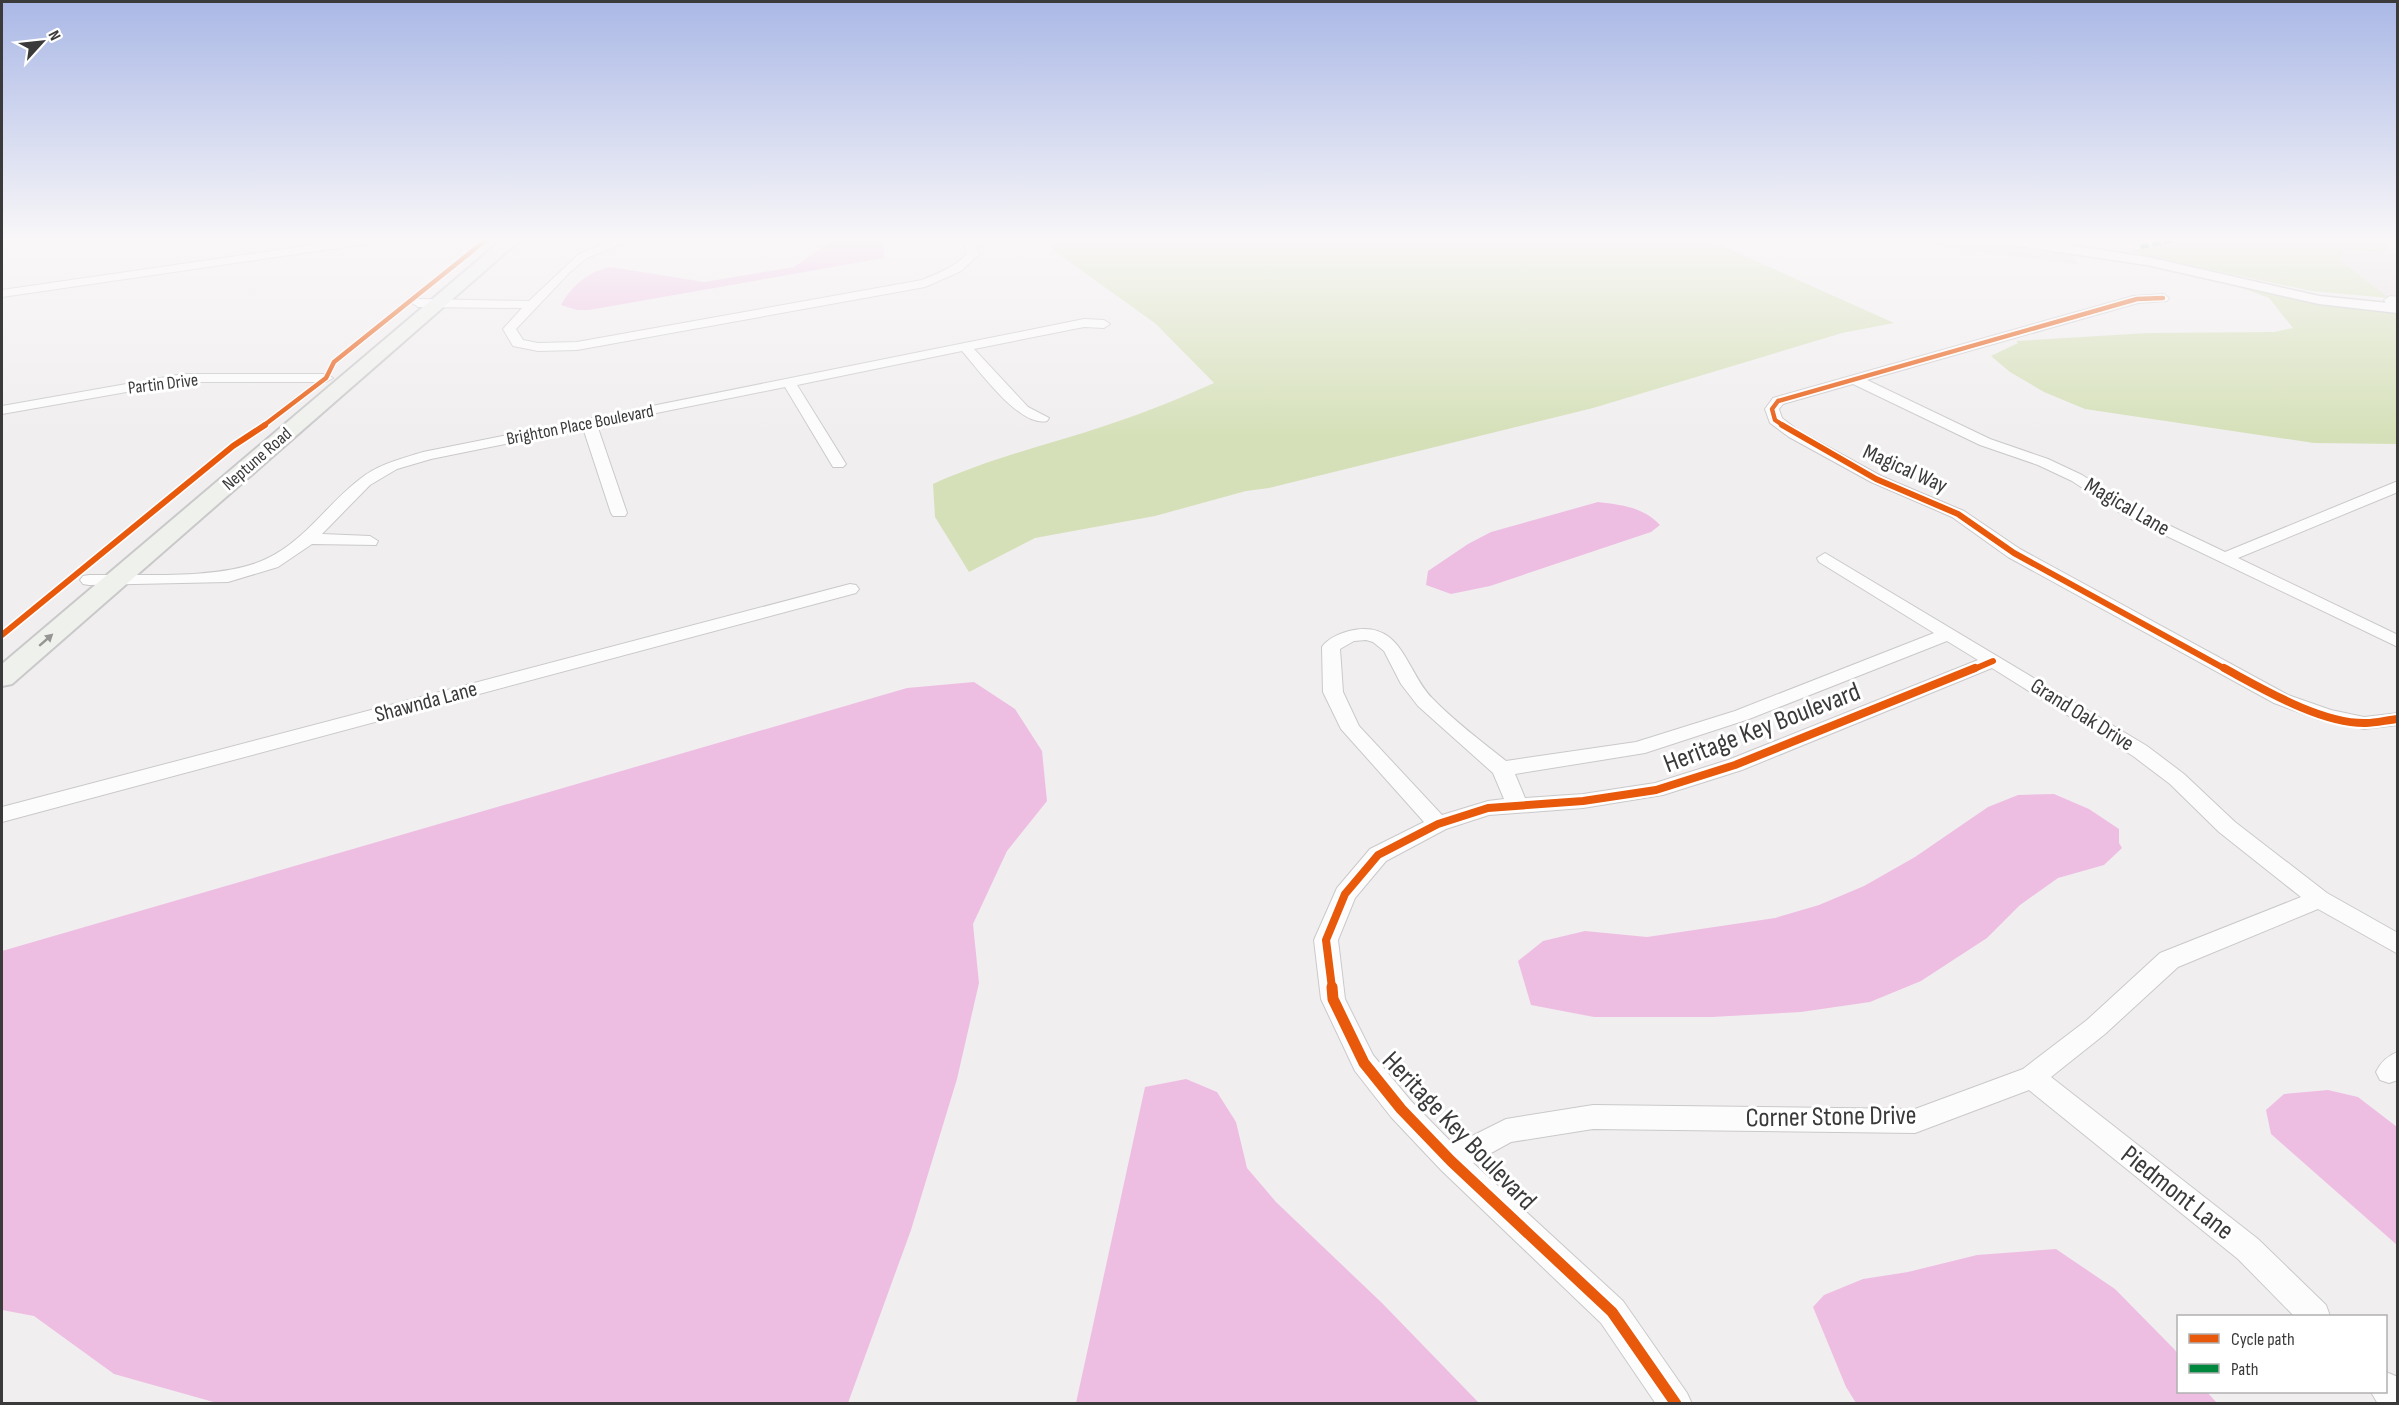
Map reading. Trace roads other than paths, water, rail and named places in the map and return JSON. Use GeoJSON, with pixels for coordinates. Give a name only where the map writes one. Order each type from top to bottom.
{"type":"FeatureCollection","features":[{"type":"Feature","properties":{"kind":"main road","name":"Neptune Road"},"geometry":{"type":"LineString","coordinates":[[2,652],[326,378],[424,306]]}},
{"type":"Feature","properties":{"kind":"main road","name":"Neptune Road"},"geometry":{"type":"LineString","coordinates":[[2,678],[426,306]]}},
{"type":"Feature","properties":{"kind":"street"},"geometry":{"type":"LineString","coordinates":[[530,306],[509,329],[518,343],[538,347],[577,346],[800,306]]}},
{"type":"Feature","properties":{"kind":"street","name":"Magical Way"},"geometry":{"type":"LineString","coordinates":[[2114,306],[1778,401],[1772,409],[1775,420],[1794,434],[1876,478],[1958,514],[2014,553],[2281,699],[2327,716],[2364,723],[2397,718]]}},
{"type":"Feature","properties":{"kind":"street","name":"Brighton Place Boulevard"},"geometry":{"type":"LineString","coordinates":[[89,580],[228,577],[272,563],[309,539],[365,482],[392,466],[428,455],[1084,323],[1104,324]]}},
{"type":"Feature","properties":{"kind":"street"},"geometry":{"type":"LineString","coordinates":[[965,347],[1023,411],[1042,418]]}},
{"type":"Feature","properties":{"kind":"street","name":"Partin Drive"},"geometry":{"type":"LineString","coordinates":[[2,410],[183,378],[326,378]]}},
{"type":"Feature","properties":{"kind":"street","name":"Magical Lane"},"geometry":{"type":"LineString","coordinates":[[1854,379],[1985,442],[2043,462],[2077,478],[2131,513],[2397,642]]}},
{"type":"Feature","properties":{"kind":"street"},"geometry":{"type":"LineString","coordinates":[[789,382],[838,464]]}},
{"type":"Feature","properties":{"kind":"street"},"geometry":{"type":"LineString","coordinates":[[589,423],[619,513]]}},
{"type":"Feature","properties":{"kind":"street"},"geometry":{"type":"LineString","coordinates":[[2225,558],[2397,486]]}},
{"type":"Feature","properties":{"kind":"street"},"geometry":{"type":"LineString","coordinates":[[309,539],[370,541]]}},
{"type":"Feature","properties":{"kind":"street","name":"Grand Oak Drive"},"geometry":{"type":"LineString","coordinates":[[1826,558],[2140,751],[2177,779],[2227,827],[2319,898]]}},
{"type":"Feature","properties":{"kind":"street","name":"Shawnda Lane"},"geometry":{"type":"LineString","coordinates":[[2,815],[850,589]]}},
{"type":"Feature","properties":{"kind":"street"},"geometry":{"type":"LineString","coordinates":[[1438,824],[1351,729],[1333,692],[1331,647],[1343,638],[1364,634],[1380,639],[1392,650],[1414,690],[1502,769],[1518,806]]}},
{"type":"Feature","properties":{"kind":"street"},"geometry":{"type":"LineString","coordinates":[[1502,769],[1638,748],[1742,715],[1948,634]]}},
{"type":"Feature","properties":{"kind":"street","name":"Heritage Key Boulevard"},"geometry":{"type":"LineString","coordinates":[[1676,1404],[1612,1312],[1451,1161],[1401,1109],[1364,1063],[1333,999],[1326,940],[1345,894],[1378,855],[1438,824],[1488,808],[1583,801],[1668,786],[1735,765],[1993,661]]}},
{"type":"Feature","properties":{"kind":"street"},"geometry":{"type":"LineString","coordinates":[[2319,898],[2397,945]]}},
{"type":"Feature","properties":{"kind":"street","name":"Corner Stone Drive"},"geometry":{"type":"LineString","coordinates":[[1451,1161],[1506,1131],[1593,1117],[1915,1121],[2032,1077],[2096,1027],[2169,960],[2319,898]]}},
{"type":"Feature","properties":{"kind":"street","name":"Piedmont Lane"},"geometry":{"type":"LineString","coordinates":[[2032,1077],[2248,1249],[2312,1315]]}}]}
